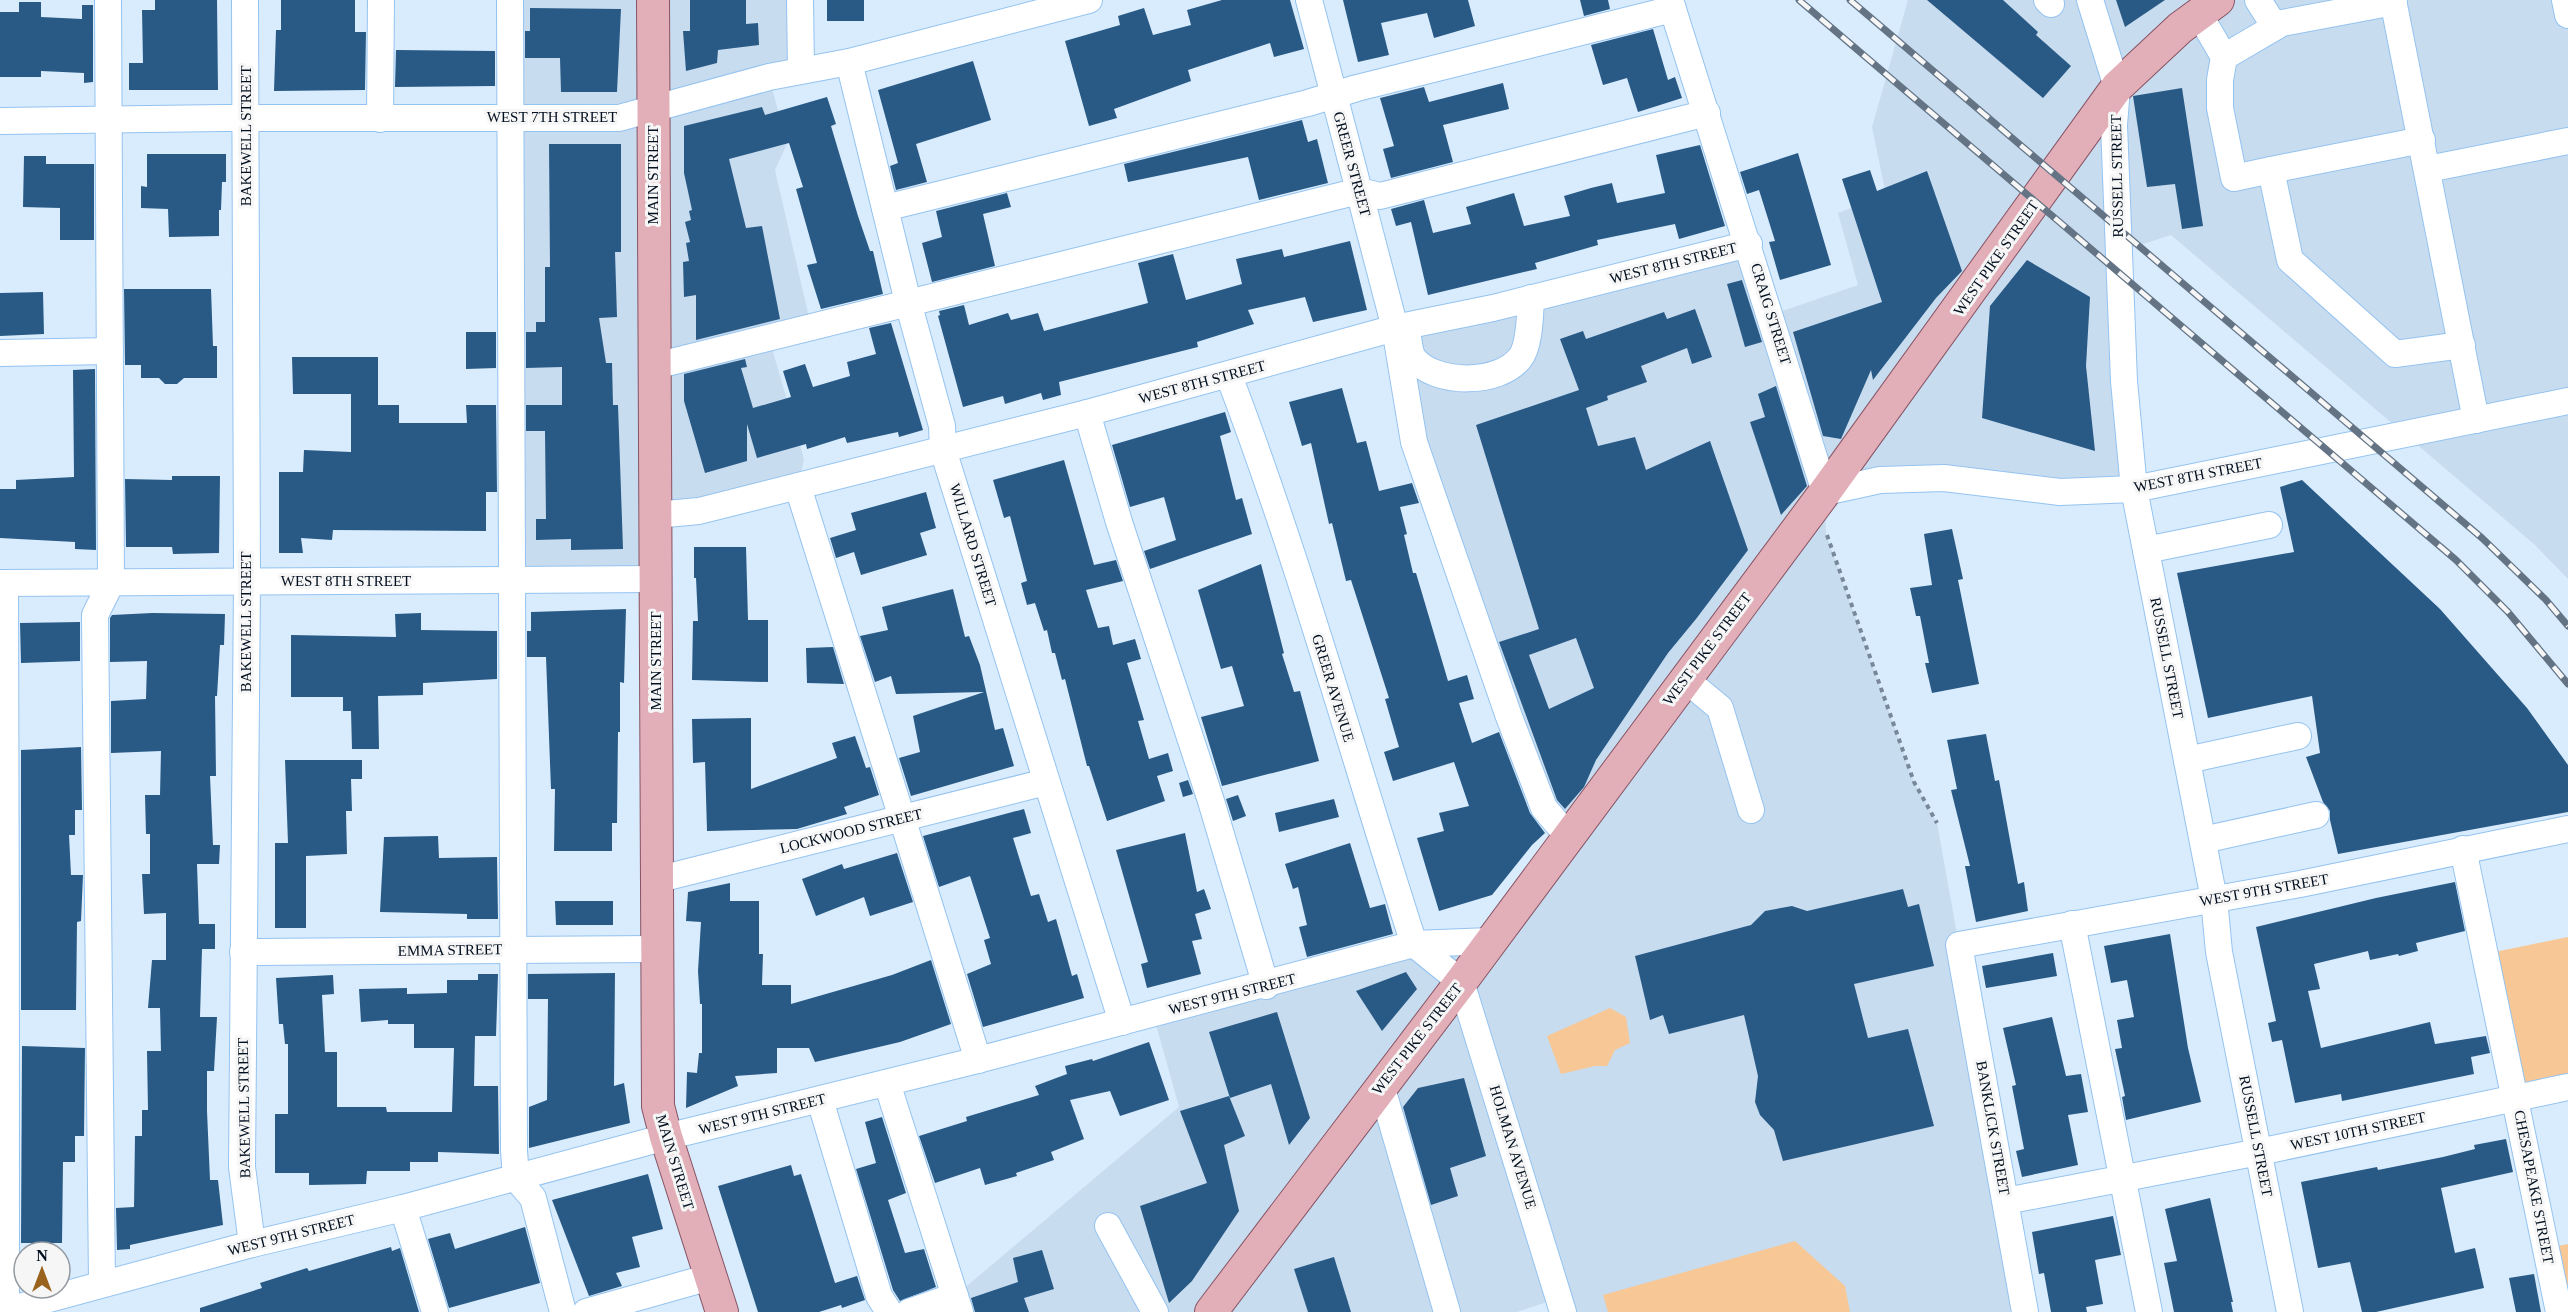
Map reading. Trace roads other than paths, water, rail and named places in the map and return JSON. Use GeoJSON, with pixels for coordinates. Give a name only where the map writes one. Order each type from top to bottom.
{"type":"FeatureCollection","features":[{"type":"Feature","properties":{"kind":"main road","name":"MAIN STREET"},"geometry":{"type":"LineString","coordinates":[[653,0],[658,1106],[722,1312]]}},
{"type":"Feature","properties":{"kind":"main road","name":"WEST PIKE STREET"},"geometry":{"type":"LineString","coordinates":[[1211,1312],[1461,982],[1825,492],[2117,87],[2208,7]]}},
{"type":"Feature","properties":{"kind":"street"},"geometry":{"type":"LineString","coordinates":[[102,1283],[95,615],[111,583],[108,0]]}},
{"type":"Feature","properties":{"kind":"street","name":"BAKEWELL STREET"},"geometry":{"type":"LineString","coordinates":[[245,0],[247,582],[242,1167],[252,1244]]}},
{"type":"Feature","properties":{"kind":"street"},"geometry":{"type":"LineString","coordinates":[[380,119],[381,0]]}},
{"type":"Feature","properties":{"kind":"street"},"geometry":{"type":"LineString","coordinates":[[510,0],[513,1151],[516,1178],[533,1198],[563,1312]]}},
{"type":"Feature","properties":{"kind":"street"},"geometry":{"type":"LineString","coordinates":[[800,0],[801,70]]}},
{"type":"Feature","properties":{"kind":"street","name":"WEST 7TH STREET"},"geometry":{"type":"LineString","coordinates":[[0,121],[512,116],[619,118],[801,70],[849,62],[1089,0]]}},
{"type":"Feature","properties":{"kind":"street","name":"GREER STREET"},"geometry":{"type":"LineString","coordinates":[[1309,0],[1359,191],[1400,327]]}},
{"type":"Feature","properties":{"kind":"street","name":"RUSSELL STREET"},"geometry":{"type":"LineString","coordinates":[[2091,0],[2117,87],[2114,125],[2123,369],[2134,489],[2214,899],[2219,952],[2290,1312]]}},
{"type":"Feature","properties":{"kind":"street"},"geometry":{"type":"LineString","coordinates":[[2258,0],[2275,27]]}},
{"type":"Feature","properties":{"kind":"street"},"geometry":{"type":"LineString","coordinates":[[2565,0],[2568,15]]}},
{"type":"Feature","properties":{"kind":"street"},"geometry":{"type":"LineString","coordinates":[[2224,57],[2275,27],[2393,1],[2428,168],[2476,420]]}},
{"type":"Feature","properties":{"kind":"street"},"geometry":{"type":"LineString","coordinates":[[885,208],[1334,96],[1672,4]]}},
{"type":"Feature","properties":{"kind":"street","name":"CRAIG STREET"},"geometry":{"type":"LineString","coordinates":[[1672,4],[1825,492]]}},
{"type":"Feature","properties":{"kind":"street"},"geometry":{"type":"LineString","coordinates":[[2208,7],[2224,57],[2220,80],[2220,108],[2234,178],[2422,140]]}},
{"type":"Feature","properties":{"kind":"street","name":"WILLARD STREET"},"geometry":{"type":"LineString","coordinates":[[849,62],[908,302],[942,426],[943,450],[1122,1022]]}},
{"type":"Feature","properties":{"kind":"street"},"geometry":{"type":"LineString","coordinates":[[655,366],[1359,191],[1380,196],[1707,113]]}},
{"type":"Feature","properties":{"kind":"street"},"geometry":{"type":"LineString","coordinates":[[2428,168],[2568,141]]}},
{"type":"Feature","properties":{"kind":"street"},"geometry":{"type":"LineString","coordinates":[[2271,170],[2290,260],[2339,306],[2395,354],[2462,345]]}},
{"type":"Feature","properties":{"kind":"street","name":"WEST 8TH STREET"},"geometry":{"type":"LineString","coordinates":[[655,515],[699,511],[798,487],[1229,376],[1400,327],[1531,298],[1749,244]]}},
{"type":"Feature","properties":{"kind":"street"},"geometry":{"type":"LineString","coordinates":[[1400,327],[1413,357],[1427,370],[1467,380],[1498,373],[1521,357],[1528,332],[1531,298]]}},
{"type":"Feature","properties":{"kind":"street"},"geometry":{"type":"LineString","coordinates":[[1400,327],[1414,442],[1508,714],[1544,808],[1568,836]]}},
{"type":"Feature","properties":{"kind":"street"},"geometry":{"type":"LineString","coordinates":[[0,352],[110,351]]}},
{"type":"Feature","properties":{"kind":"street","name":"GREER AVENUE"},"geometry":{"type":"LineString","coordinates":[[1229,376],[1299,581],[1414,944]]}},
{"type":"Feature","properties":{"kind":"street","name":"WEST 8TH STREET"},"geometry":{"type":"LineString","coordinates":[[1825,492],[1880,480],[1944,478],[2060,492],[2134,489],[2568,401]]}},
{"type":"Feature","properties":{"kind":"street"},"geometry":{"type":"LineString","coordinates":[[1087,413],[1119,522],[1212,801],[1266,986]]}},
{"type":"Feature","properties":{"kind":"street"},"geometry":{"type":"LineString","coordinates":[[798,487],[978,1060]]}},
{"type":"Feature","properties":{"kind":"street"},"geometry":{"type":"LineString","coordinates":[[2146,550],[2269,525]]}},
{"type":"Feature","properties":{"kind":"street","name":"WEST 8TH STREET"},"geometry":{"type":"LineString","coordinates":[[2,583],[656,579]]}},
{"type":"Feature","properties":{"kind":"street"},"geometry":{"type":"LineString","coordinates":[[2,583],[8,877],[4,989],[3,1311]]}},
{"type":"Feature","properties":{"kind":"street"},"geometry":{"type":"LineString","coordinates":[[1685,679],[1720,708],[1751,810]]}},
{"type":"Feature","properties":{"kind":"street"},"geometry":{"type":"LineString","coordinates":[[2187,760],[2298,736]]}},
{"type":"Feature","properties":{"kind":"street","name":"LOCKWOOD STREET"},"geometry":{"type":"LineString","coordinates":[[656,880],[1046,782]]}},
{"type":"Feature","properties":{"kind":"street"},"geometry":{"type":"LineString","coordinates":[[2203,840],[2316,815]]}},
{"type":"Feature","properties":{"kind":"street","name":"WEST 9TH STREET"},"geometry":{"type":"LineString","coordinates":[[1959,945],[2300,884],[2568,829]]}},
{"type":"Feature","properties":{"kind":"street","name":"CHESAPEAKE STREET"},"geometry":{"type":"LineString","coordinates":[[2463,849],[2559,1312]]}},
{"type":"Feature","properties":{"kind":"street"},"geometry":{"type":"LineString","coordinates":[[2072,924],[2149,1312]]}},
{"type":"Feature","properties":{"kind":"street","name":"WEST 9TH STREET"},"geometry":{"type":"LineString","coordinates":[[3,1311],[102,1283],[403,1208],[666,1137],[1266,986],[1414,944],[1490,941]]}},
{"type":"Feature","properties":{"kind":"street"},"geometry":{"type":"LineString","coordinates":[[1414,944],[1461,982]]}},
{"type":"Feature","properties":{"kind":"street","name":"BANKLICK STREET"},"geometry":{"type":"LineString","coordinates":[[1959,945],[2025,1312]]}},
{"type":"Feature","properties":{"kind":"street","name":"EMMA STREET"},"geometry":{"type":"LineString","coordinates":[[243,952],[656,949]]}},
{"type":"Feature","properties":{"kind":"street","name":"HOLMAN AVENUE"},"geometry":{"type":"LineString","coordinates":[[1461,982],[1563,1312]]}},
{"type":"Feature","properties":{"kind":"street"},"geometry":{"type":"LineString","coordinates":[[886,1083],[958,1304],[909,1312]]}},
{"type":"Feature","properties":{"kind":"street"},"geometry":{"type":"LineString","coordinates":[[1382,1085],[1446,1312]]}},
{"type":"Feature","properties":{"kind":"street","name":"WEST 10TH STREET"},"geometry":{"type":"LineString","coordinates":[[2006,1201],[2259,1152],[2568,1087]]}},
{"type":"Feature","properties":{"kind":"street"},"geometry":{"type":"LineString","coordinates":[[820,1100],[879,1296],[889,1312]]}},
{"type":"Feature","properties":{"kind":"street"},"geometry":{"type":"LineString","coordinates":[[403,1208],[435,1312]]}},
{"type":"Feature","properties":{"kind":"street"},"geometry":{"type":"LineString","coordinates":[[1108,1226],[1155,1312]]}},
{"type":"Feature","properties":{"kind":"street"},"geometry":{"type":"LineString","coordinates":[[586,1312],[710,1277]]}},
{"type":"Feature","properties":{"kind":"railway"},"geometry":{"type":"LineString","coordinates":[[1799,0],[2456,560],[2508,612],[2568,684]]}},
{"type":"Feature","properties":{"kind":"railway"},"geometry":{"type":"LineString","coordinates":[[1850,0],[2482,538],[2546,600],[2568,626]]}}]}
